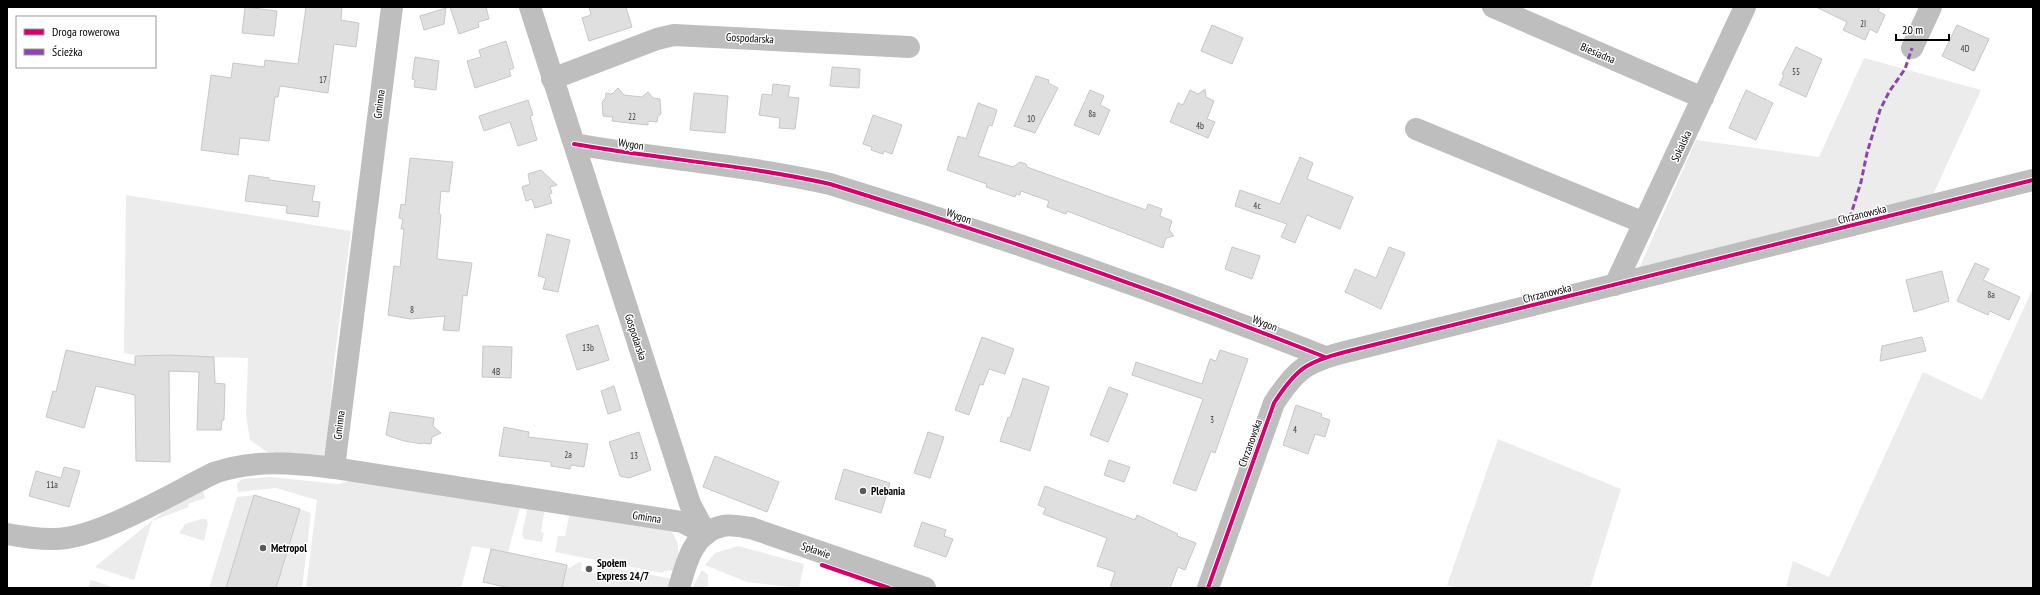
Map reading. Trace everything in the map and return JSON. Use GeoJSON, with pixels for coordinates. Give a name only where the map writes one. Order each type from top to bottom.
{"type":"FeatureCollection","features":[{"type":"Feature","properties":{"kind":"street","name":"Gminna"},"geometry":{"type":"LineString","coordinates":[[392,7],[334,468],[682,522],[706,534]]}},
{"type":"Feature","properties":{"kind":"street","name":"Gospodarska"},"geometry":{"type":"LineString","coordinates":[[530,7],[690,504],[706,534]]}},
{"type":"Feature","properties":{"kind":"street","name":"Biesiadna"},"geometry":{"type":"LineString","coordinates":[[1493,7],[1703,98]]}},
{"type":"Feature","properties":{"kind":"street","name":"Sokalska"},"geometry":{"type":"LineString","coordinates":[[1616,285],[1745,7]]}},
{"type":"Feature","properties":{"kind":"street"},"geometry":{"type":"LineString","coordinates":[[1912,48],[1931,7]]}},
{"type":"Feature","properties":{"kind":"street","name":"Gospodarska"},"geometry":{"type":"LineString","coordinates":[[552,79],[657,39],[674,35],[909,47]]}},
{"type":"Feature","properties":{"kind":"street"},"geometry":{"type":"LineString","coordinates":[[1416,129],[1644,223]]}},
{"type":"Feature","properties":{"kind":"street","name":"Wygon"},"geometry":{"type":"LineString","coordinates":[[574,144],[667,159],[791,175],[830,184],[1136,285],[1231,319],[1325,357]]}},
{"type":"Feature","properties":{"kind":"street","name":"Chrzanowska"},"geometry":{"type":"LineString","coordinates":[[1208,588],[1274,402],[1288,381],[1304,366],[1325,357],[2033,180]]}},
{"type":"Feature","properties":{"kind":"street"},"geometry":{"type":"LineString","coordinates":[[7,534],[54,539],[82,534],[108,525],[214,473],[232,467],[254,463],[283,463],[334,468]]}},
{"type":"Feature","properties":{"kind":"street","name":"Spławie"},"geometry":{"type":"LineString","coordinates":[[706,534],[723,526],[751,528],[924,588]]}},
{"type":"Feature","properties":{"kind":"street"},"geometry":{"type":"LineString","coordinates":[[679,588],[692,549],[706,534]]}},
{"type":"Feature","properties":{"kind":"shaded area"},"geometry":{"type":"Polygon","coordinates":[[[1864,58],[1981,90],[1931,199],[1637,273],[1696,140],[1819,157],[1864,58]]]}},
{"type":"Feature","properties":{"kind":"shaded area"},"geometry":{"type":"Polygon","coordinates":[[[126,195],[351,231],[334,363],[326,456],[267,452],[250,440],[246,415],[248,358],[135,355],[124,353],[126,195]]]}},
{"type":"Feature","properties":{"kind":"shaded area"},"geometry":{"type":"Polygon","coordinates":[[[2033,288],[2033,588],[1786,587],[1793,561],[1829,577],[1923,372],[1982,400],[2033,288]]]}},
{"type":"Feature","properties":{"kind":"shaded area"},"geometry":{"type":"Polygon","coordinates":[[[1498,439],[1621,489],[1590,588],[1456,588],[1447,585],[1498,439]]]}},
{"type":"Feature","properties":{"kind":"shaded area"},"geometry":{"type":"Polygon","coordinates":[[[270,477],[338,484],[354,480],[521,504],[508,552],[472,546],[461,588],[306,588],[317,500],[276,488],[238,492],[237,484],[242,479],[270,477]]]}},
{"type":"Feature","properties":{"kind":"shaded area"},"geometry":{"type":"Polygon","coordinates":[[[203,491],[205,498],[188,504],[189,507],[152,521],[134,580],[95,567],[169,507],[203,491]]]}},
{"type":"Feature","properties":{"kind":"shaded area"},"geometry":{"type":"Polygon","coordinates":[[[254,495],[226,588],[209,588],[237,497],[254,495]]]}},
{"type":"Feature","properties":{"kind":"shaded area"},"geometry":{"type":"Polygon","coordinates":[[[525,505],[545,507],[541,532],[544,533],[542,542],[524,539],[522,534],[527,510],[524,509],[525,505]]]}},
{"type":"Feature","properties":{"kind":"shaded area"},"geometry":{"type":"Polygon","coordinates":[[[300,509],[311,513],[302,588],[276,588],[300,509]]]}},
{"type":"Feature","properties":{"kind":"shaded area"},"geometry":{"type":"Polygon","coordinates":[[[570,511],[668,528],[675,538],[678,548],[674,570],[664,571],[663,573],[555,552],[558,536],[565,536],[570,511]]]}},
{"type":"Feature","properties":{"kind":"shaded area"},"geometry":{"type":"Polygon","coordinates":[[[206,519],[208,523],[204,541],[179,533],[185,524],[206,519]]]}},
{"type":"Feature","properties":{"kind":"shaded area"},"geometry":{"type":"Polygon","coordinates":[[[738,546],[804,564],[799,588],[747,582],[705,565],[715,553],[738,546]]]}},
{"type":"Feature","properties":{"kind":"shaded area"},"geometry":{"type":"Polygon","coordinates":[[[579,562],[582,563],[581,571],[596,574],[598,565],[673,579],[671,588],[562,588],[567,567],[570,568],[579,562]]]}},
{"type":"Feature","properties":{"kind":"shaded area"},"geometry":{"type":"Polygon","coordinates":[[[702,570],[708,575],[708,588],[692,588],[702,570]]]}},
{"type":"Feature","properties":{"kind":"shaded area"},"geometry":{"type":"Polygon","coordinates":[[[91,580],[116,588],[88,588],[91,580]]]}},
{"type":"Feature","properties":{"kind":"building"},"geometry":{"type":"Polygon","coordinates":[[[245,7],[277,11],[274,36],[242,33],[245,7]]]}},
{"type":"Feature","properties":{"kind":"building"},"geometry":{"type":"Polygon","coordinates":[[[306,7],[342,7],[341,20],[359,23],[356,47],[334,44],[328,93],[280,86],[278,97],[275,97],[269,141],[240,138],[238,155],[201,150],[211,75],[231,78],[233,63],[264,67],[265,60],[298,64],[306,7]]]}},
{"type":"Feature","properties":{"kind":"building"},"geometry":{"type":"Polygon","coordinates":[[[450,7],[486,7],[489,19],[478,22],[479,27],[459,34],[450,7]]]}},
{"type":"Feature","properties":{"kind":"building"},"geometry":{"type":"Polygon","coordinates":[[[589,7],[626,7],[632,27],[589,41],[582,18],[591,15],[589,7]]]}},
{"type":"Feature","properties":{"kind":"building"},"geometry":{"type":"Polygon","coordinates":[[[1816,7],[1880,7],[1878,11],[1885,15],[1877,33],[1870,29],[1865,40],[1843,30],[1847,22],[1816,7]]]}},
{"type":"Feature","properties":{"kind":"building"},"geometry":{"type":"Polygon","coordinates":[[[446,8],[444,24],[424,30],[420,16],[446,8]]]}},
{"type":"Feature","properties":{"kind":"building"},"geometry":{"type":"Polygon","coordinates":[[[1212,25],[1243,38],[1232,64],[1201,51],[1212,25]]]}},
{"type":"Feature","properties":{"kind":"building"},"geometry":{"type":"Polygon","coordinates":[[[1957,25],[1989,39],[1974,71],[1942,56],[1957,25]]]}},
{"type":"Feature","properties":{"kind":"building"},"geometry":{"type":"Polygon","coordinates":[[[506,41],[514,68],[509,70],[511,76],[475,88],[467,61],[481,57],[479,50],[506,41]]]}},
{"type":"Feature","properties":{"kind":"building"},"geometry":{"type":"Polygon","coordinates":[[[1796,47],[1822,59],[1806,97],[1779,85],[1784,75],[1782,74],[1796,47]]]}},
{"type":"Feature","properties":{"kind":"building"},"geometry":{"type":"Polygon","coordinates":[[[415,57],[439,61],[436,90],[414,87],[415,80],[412,79],[415,57]]]}},
{"type":"Feature","properties":{"kind":"building"},"geometry":{"type":"Polygon","coordinates":[[[832,67],[860,69],[859,88],[830,86],[832,67]]]}},
{"type":"Feature","properties":{"kind":"building"},"geometry":{"type":"Polygon","coordinates":[[[1036,76],[1049,80],[1048,83],[1058,88],[1035,133],[1014,126],[1036,76]]]}},
{"type":"Feature","properties":{"kind":"building"},"geometry":{"type":"Polygon","coordinates":[[[773,84],[790,86],[788,97],[799,98],[795,129],[779,128],[780,118],[759,115],[762,94],[772,95],[773,84]]]}},
{"type":"Feature","properties":{"kind":"building"},"geometry":{"type":"Polygon","coordinates":[[[618,88],[624,95],[642,97],[648,92],[653,98],[660,99],[661,114],[658,116],[657,122],[648,121],[648,125],[629,123],[612,121],[613,117],[603,116],[602,102],[605,99],[606,93],[612,94],[618,88]]]}},
{"type":"Feature","properties":{"kind":"building"},"geometry":{"type":"Polygon","coordinates":[[[1205,89],[1206,97],[1214,101],[1207,119],[1215,122],[1208,138],[1170,122],[1178,103],[1183,105],[1190,90],[1198,94],[1205,89]]]}},
{"type":"Feature","properties":{"kind":"building"},"geometry":{"type":"Polygon","coordinates":[[[1090,90],[1104,96],[1100,105],[1110,110],[1099,135],[1074,125],[1090,90]]]}},
{"type":"Feature","properties":{"kind":"building"},"geometry":{"type":"Polygon","coordinates":[[[1746,90],[1773,103],[1756,140],[1729,128],[1746,90]]]}},
{"type":"Feature","properties":{"kind":"building"},"geometry":{"type":"Polygon","coordinates":[[[694,93],[728,96],[725,133],[690,130],[694,93]]]}},
{"type":"Feature","properties":{"kind":"building"},"geometry":{"type":"Polygon","coordinates":[[[528,100],[533,115],[530,116],[537,140],[518,146],[510,122],[484,131],[479,116],[528,100]]]}},
{"type":"Feature","properties":{"kind":"building"},"geometry":{"type":"Polygon","coordinates":[[[978,103],[997,110],[992,126],[989,125],[978,156],[1013,167],[1020,162],[1026,164],[1027,167],[1146,210],[1148,204],[1162,209],[1160,216],[1172,221],[1169,230],[1174,236],[1166,238],[1163,248],[1067,211],[1066,214],[1047,207],[1049,201],[1021,191],[1020,195],[1016,194],[1015,197],[986,187],[987,184],[947,170],[958,136],[966,139],[978,103]]]}},
{"type":"Feature","properties":{"kind":"building"},"geometry":{"type":"Polygon","coordinates":[[[873,115],[902,125],[892,154],[884,151],[883,154],[871,150],[872,147],[863,144],[873,115]]]}},
{"type":"Feature","properties":{"kind":"building"},"geometry":{"type":"Polygon","coordinates":[[[1300,157],[1313,163],[1307,179],[1353,197],[1340,229],[1307,215],[1295,243],[1281,237],[1287,224],[1235,206],[1240,190],[1280,204],[1300,157]]]}},
{"type":"Feature","properties":{"kind":"building"},"geometry":{"type":"Polygon","coordinates":[[[410,158],[453,162],[449,192],[441,191],[439,213],[441,215],[437,259],[472,263],[467,296],[463,295],[459,331],[443,330],[445,316],[410,319],[388,315],[394,266],[400,267],[404,229],[401,229],[403,219],[399,218],[401,204],[405,205],[410,158]]]}},
{"type":"Feature","properties":{"kind":"building"},"geometry":{"type":"Polygon","coordinates":[[[541,170],[557,185],[550,187],[552,193],[549,194],[552,203],[535,208],[532,199],[526,201],[522,187],[530,184],[528,174],[541,170]]]}},
{"type":"Feature","properties":{"kind":"building"},"geometry":{"type":"Polygon","coordinates":[[[249,175],[269,178],[269,180],[315,186],[312,201],[320,202],[318,217],[286,213],[287,206],[245,201],[249,175]]]}},
{"type":"Feature","properties":{"kind":"building"},"geometry":{"type":"Polygon","coordinates":[[[547,234],[570,240],[558,292],[543,289],[546,278],[538,276],[547,234]]]}},
{"type":"Feature","properties":{"kind":"building"},"geometry":{"type":"Polygon","coordinates":[[[1232,247],[1260,256],[1252,279],[1225,269],[1232,247]]]}},
{"type":"Feature","properties":{"kind":"building"},"geometry":{"type":"Polygon","coordinates":[[[1389,247],[1405,253],[1381,309],[1345,292],[1355,269],[1376,278],[1389,247]]]}},
{"type":"Feature","properties":{"kind":"building"},"geometry":{"type":"Polygon","coordinates":[[[1975,263],[1989,269],[1983,280],[2020,297],[2009,320],[1990,311],[1988,315],[1957,301],[1975,263]]]}},
{"type":"Feature","properties":{"kind":"building"},"geometry":{"type":"Polygon","coordinates":[[[1942,271],[1949,301],[1914,312],[1906,280],[1942,271]]]}},
{"type":"Feature","properties":{"kind":"building"},"geometry":{"type":"Polygon","coordinates":[[[598,325],[609,360],[577,370],[566,335],[598,325]]]}},
{"type":"Feature","properties":{"kind":"building"},"geometry":{"type":"Polygon","coordinates":[[[982,337],[1014,349],[1005,374],[989,369],[983,385],[980,384],[969,415],[955,410],[982,337]]]}},
{"type":"Feature","properties":{"kind":"building"},"geometry":{"type":"Polygon","coordinates":[[[1922,337],[1926,351],[1880,361],[1882,346],[1922,337]]]}},
{"type":"Feature","properties":{"kind":"building"},"geometry":{"type":"Polygon","coordinates":[[[483,346],[512,347],[511,378],[482,377],[483,346]]]}},
{"type":"Feature","properties":{"kind":"building"},"geometry":{"type":"Polygon","coordinates":[[[66,350],[135,365],[135,356],[169,355],[214,357],[215,383],[225,384],[224,420],[222,420],[221,430],[197,430],[199,372],[169,371],[170,462],[136,461],[135,395],[96,386],[84,428],[46,417],[53,391],[56,392],[66,350]]]}},
{"type":"Feature","properties":{"kind":"building"},"geometry":{"type":"Polygon","coordinates":[[[1220,350],[1248,359],[1215,453],[1211,451],[1196,491],[1173,483],[1203,399],[1132,375],[1136,362],[1202,384],[1210,359],[1216,361],[1220,350]]]}},
{"type":"Feature","properties":{"kind":"building"},"geometry":{"type":"Polygon","coordinates":[[[1023,378],[1049,387],[1030,451],[1000,441],[1008,417],[1010,418],[1023,378]]]}},
{"type":"Feature","properties":{"kind":"building"},"geometry":{"type":"Polygon","coordinates":[[[614,386],[621,410],[608,414],[601,391],[614,386]]]}},
{"type":"Feature","properties":{"kind":"building"},"geometry":{"type":"Polygon","coordinates":[[[1109,387],[1128,394],[1108,442],[1090,435],[1109,387]]]}},
{"type":"Feature","properties":{"kind":"building"},"geometry":{"type":"Polygon","coordinates":[[[1296,405],[1322,414],[1321,417],[1330,420],[1325,437],[1315,434],[1308,454],[1283,445],[1296,405]]]}},
{"type":"Feature","properties":{"kind":"building"},"geometry":{"type":"Polygon","coordinates":[[[390,412],[434,418],[433,426],[441,433],[432,437],[431,444],[404,441],[386,435],[390,412]]]}},
{"type":"Feature","properties":{"kind":"building"},"geometry":{"type":"Polygon","coordinates":[[[504,427],[529,432],[528,437],[588,444],[584,467],[571,465],[570,469],[551,466],[551,462],[499,456],[504,427]]]}},
{"type":"Feature","properties":{"kind":"building"},"geometry":{"type":"Polygon","coordinates":[[[639,432],[651,470],[629,478],[620,476],[609,442],[639,432]]]}},
{"type":"Feature","properties":{"kind":"building"},"geometry":{"type":"Polygon","coordinates":[[[928,432],[944,437],[930,478],[914,473],[928,432]]]}},
{"type":"Feature","properties":{"kind":"building"},"geometry":{"type":"Polygon","coordinates":[[[715,456],[779,482],[767,512],[703,487],[715,456]]]}},
{"type":"Feature","properties":{"kind":"building"},"geometry":{"type":"Polygon","coordinates":[[[1109,460],[1130,467],[1124,482],[1104,475],[1109,460]]]}},
{"type":"Feature","properties":{"kind":"building"},"geometry":{"type":"Polygon","coordinates":[[[64,467],[80,471],[69,507],[29,496],[36,471],[61,478],[64,467]]]}},
{"type":"Feature","properties":{"kind":"building","name":"Plebania"},"geometry":{"type":"Polygon","coordinates":[[[844,469],[890,483],[881,513],[835,499],[844,469]]]}},
{"type":"Feature","properties":{"kind":"building"},"geometry":{"type":"Polygon","coordinates":[[[1045,486],[1135,520],[1137,515],[1178,534],[1177,536],[1196,543],[1185,570],[1178,567],[1170,588],[1110,588],[1115,572],[1097,566],[1107,538],[1043,514],[1046,508],[1038,505],[1045,486]]]}},
{"type":"Feature","properties":{"kind":"building","name":"Metropol"},"geometry":{"type":"Polygon","coordinates":[[[254,495],[300,509],[276,588],[226,588],[254,495]]]}},
{"type":"Feature","properties":{"kind":"building"},"geometry":{"type":"Polygon","coordinates":[[[922,522],[946,530],[944,536],[953,539],[946,557],[914,546],[922,522]]]}},
{"type":"Feature","properties":{"kind":"building"},"geometry":{"type":"Polygon","coordinates":[[[491,549],[567,565],[562,588],[510,588],[483,582],[491,549]]]}},
{"type":"Feature","properties":{"kind":"marked path"},"geometry":{"type":"LineString","coordinates":[[1847,227],[1861,182],[1867,153],[1880,110],[1889,92],[1905,69],[1912,48]]}},
{"type":"Feature","properties":{"kind":"cycle path"},"geometry":{"type":"LineString","coordinates":[[574,144],[767,172],[830,184],[1017,244],[1203,310],[1325,357]]}},
{"type":"Feature","properties":{"kind":"cycle path"},"geometry":{"type":"LineString","coordinates":[[1208,588],[1274,403],[1289,382],[1303,368],[1321,359],[2033,180]]}},
{"type":"Feature","properties":{"kind":"cycle path"},"geometry":{"type":"LineString","coordinates":[[822,565],[889,588]]}},
{"type":"Feature","properties":{"kind":"place","name":"Plebania"},"geometry":{"type":"Point","coordinates":[863,491]}},
{"type":"Feature","properties":{"kind":"place","name":"Metropol"},"geometry":{"type":"Point","coordinates":[263,548]}},
{"type":"Feature","properties":{"kind":"place","name":"Społem Express 24/7"},"geometry":{"type":"Point","coordinates":[589,569]}}]}
